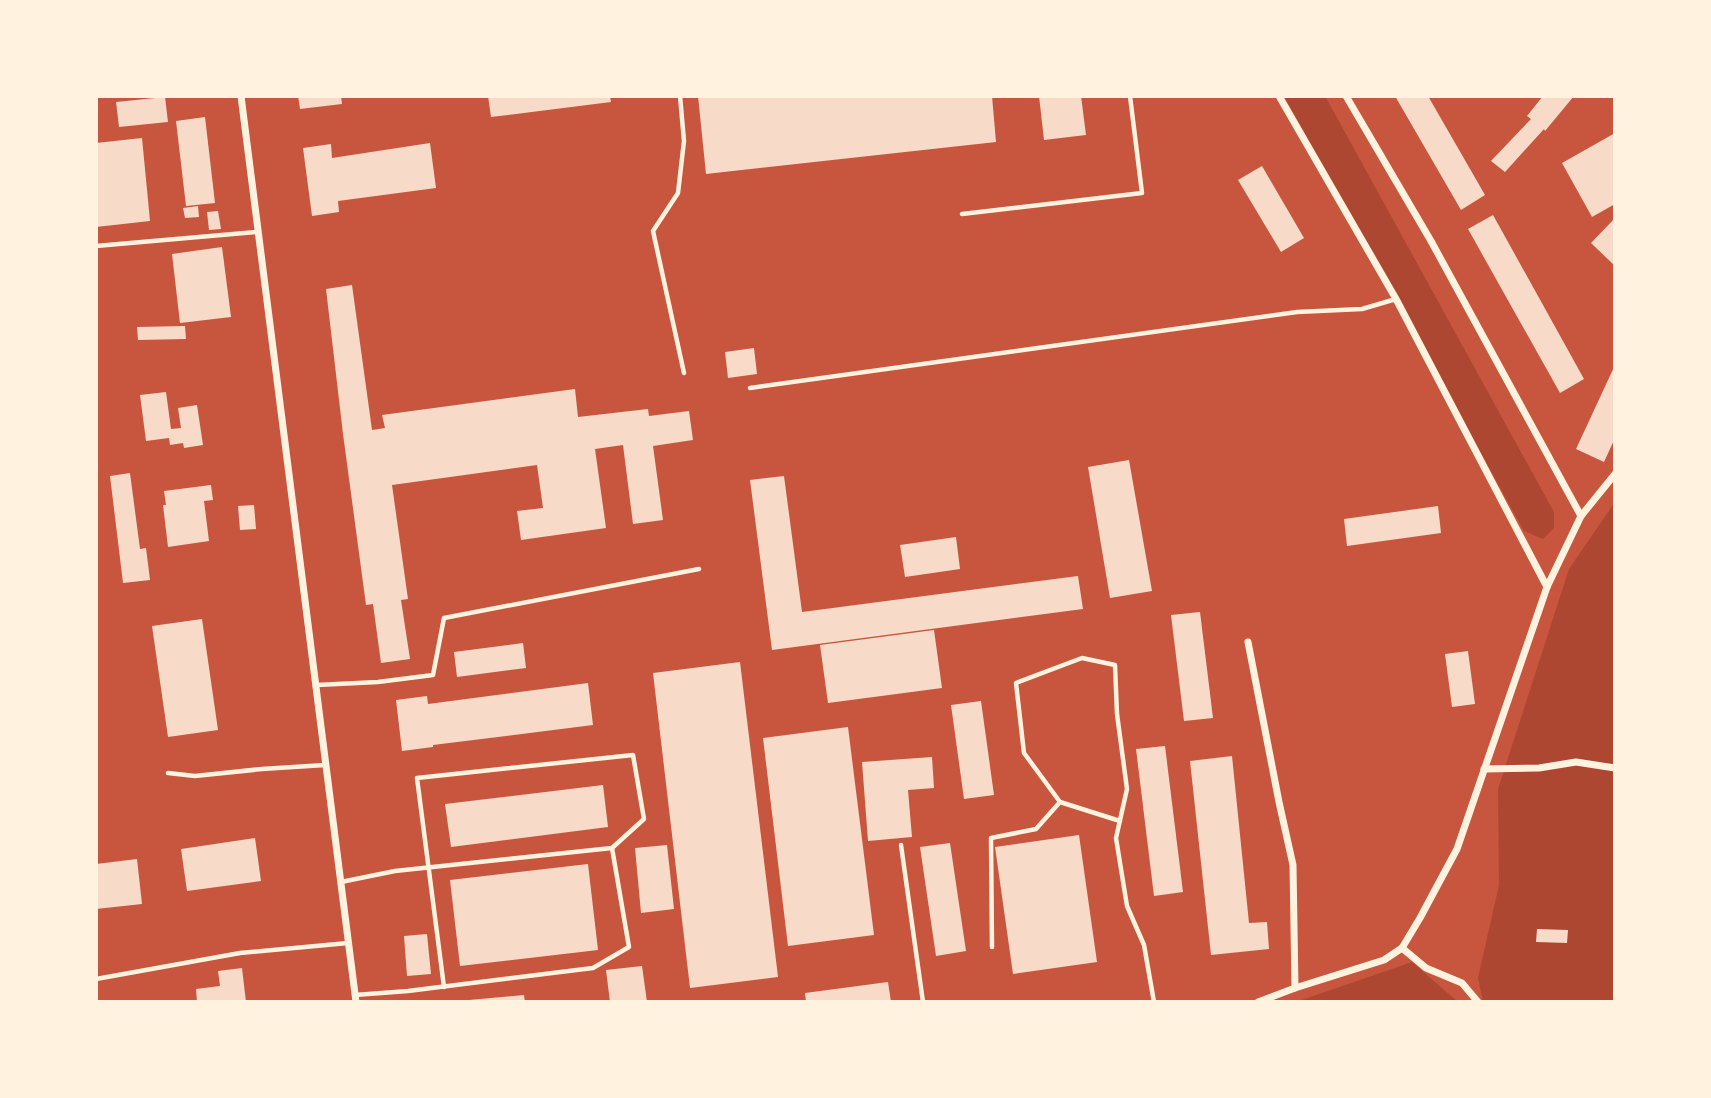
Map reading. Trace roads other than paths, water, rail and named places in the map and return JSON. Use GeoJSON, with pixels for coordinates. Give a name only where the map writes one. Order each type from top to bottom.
{"type":"FeatureCollection","features":[{"type":"Feature","properties":{"kind":"street"},"geometry":{"type":"LineString","coordinates":[[241,96],[356,998]]}},
{"type":"Feature","properties":{"kind":"street"},"geometry":{"type":"LineString","coordinates":[[1279,96],[1396,299],[1547,587]]}},
{"type":"Feature","properties":{"kind":"street"},"geometry":{"type":"LineString","coordinates":[[1346,96],[1431,241],[1581,516]]}},
{"type":"Feature","properties":{"kind":"street"},"geometry":{"type":"LineString","coordinates":[[1258,1002],[1384,960],[1402,948],[1457,849],[1547,587],[1581,516],[1615,474]]}},
{"type":"Feature","properties":{"kind":"street"},"geometry":{"type":"LineString","coordinates":[[1248,642],[1293,864],[1295,988]]}},
{"type":"Feature","properties":{"kind":"street"},"geometry":{"type":"LineString","coordinates":[[1484,769],[1539,768],[1576,762],[1615,768]]}},
{"type":"Feature","properties":{"kind":"street"},"geometry":{"type":"LineString","coordinates":[[1402,948],[1426,968],[1462,983],[1478,1002]]}},
{"type":"Feature","properties":{"kind":"lane"},"geometry":{"type":"LineString","coordinates":[[680,96],[684,141],[678,192],[653,231],[684,373]]}},
{"type":"Feature","properties":{"kind":"lane"},"geometry":{"type":"LineString","coordinates":[[962,214],[1142,193],[1130,96]]}},
{"type":"Feature","properties":{"kind":"lane"},"geometry":{"type":"LineString","coordinates":[[96,246],[257,232]]}},
{"type":"Feature","properties":{"kind":"lane"},"geometry":{"type":"LineString","coordinates":[[750,388],[1297,312],[1362,309],[1396,299]]}},
{"type":"Feature","properties":{"kind":"lane"},"geometry":{"type":"LineString","coordinates":[[316,685],[379,682],[433,675],[444,618],[699,569]]}},
{"type":"Feature","properties":{"kind":"lane"},"geometry":{"type":"LineString","coordinates":[[1120,821],[1060,802],[1024,753],[1016,683],[1082,658],[1115,665],[1117,714],[1127,789],[1120,821],[1116,838],[1127,906],[1144,945],[1154,1002]]}},
{"type":"Feature","properties":{"kind":"lane"},"geometry":{"type":"LineString","coordinates":[[341,882],[395,871],[429,867],[612,848],[644,820],[633,755],[417,778],[429,867],[444,987]]}},
{"type":"Feature","properties":{"kind":"lane"},"geometry":{"type":"LineString","coordinates":[[168,773],[195,776],[326,765]]}},
{"type":"Feature","properties":{"kind":"lane"},"geometry":{"type":"LineString","coordinates":[[992,947],[991,838],[1036,829],[1060,802]]}},
{"type":"Feature","properties":{"kind":"lane"},"geometry":{"type":"LineString","coordinates":[[901,845],[923,1002]]}},
{"type":"Feature","properties":{"kind":"lane"},"geometry":{"type":"LineString","coordinates":[[356,998],[593,968],[629,947],[612,848]]}},
{"type":"Feature","properties":{"kind":"lane"},"geometry":{"type":"LineString","coordinates":[[96,979],[240,953],[349,943]]}}]}
